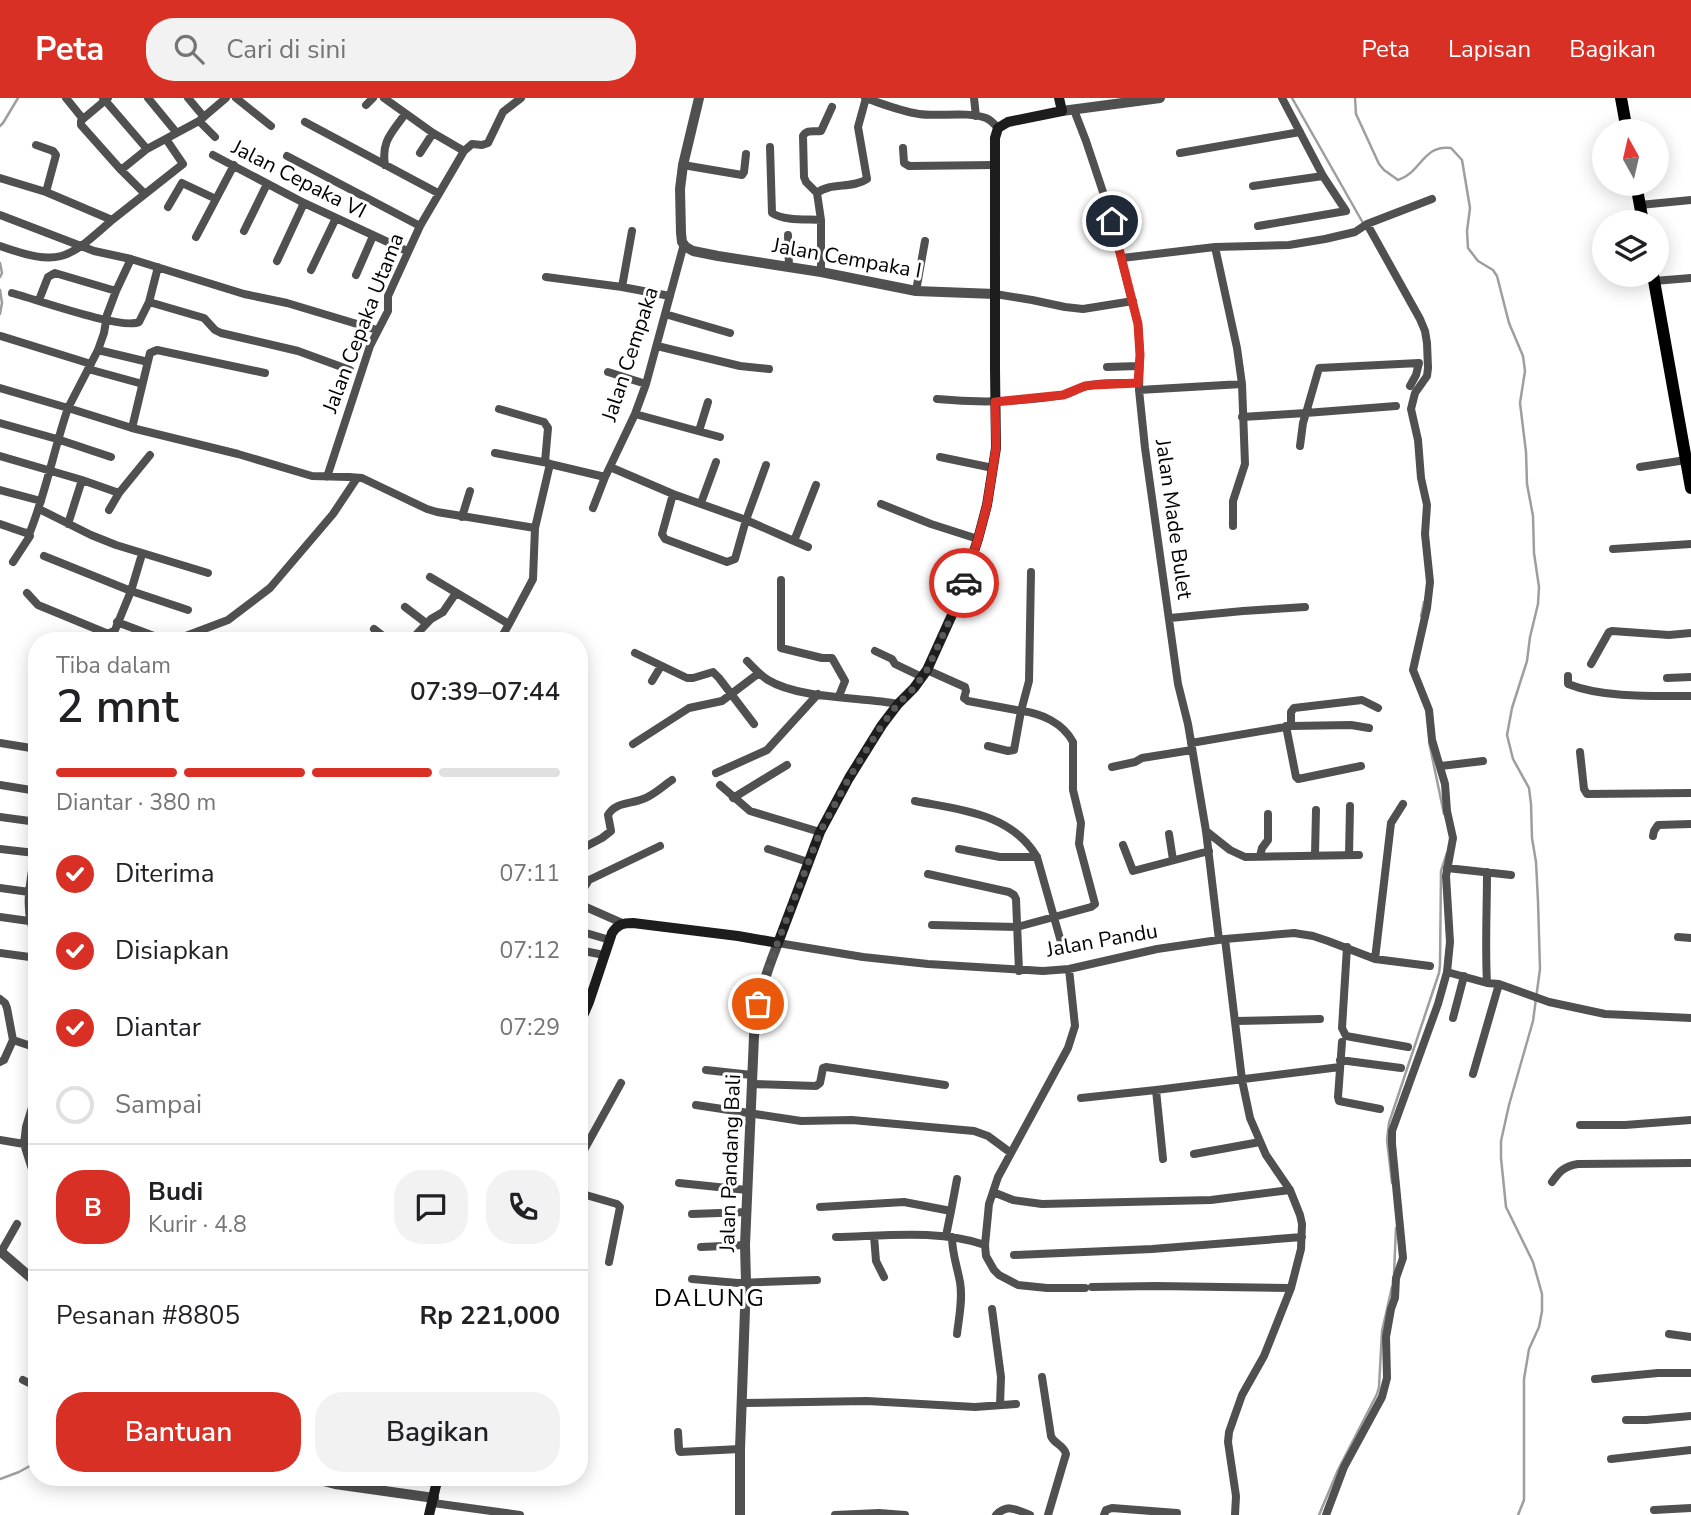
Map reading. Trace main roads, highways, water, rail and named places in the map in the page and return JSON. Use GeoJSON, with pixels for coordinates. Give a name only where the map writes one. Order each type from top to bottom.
{"type":"FeatureCollection","features":[{"type":"Feature","properties":{"kind":"main road","name":"Jalan Pandu"},"geometry":{"type":"LineString","coordinates":[[588,1004],[615,928],[622,923],[779,941],[820,832],[849,778],[882,725],[924,673],[952,615],[978,539],[987,505],[996,448],[995,138],[998,128],[1005,123],[1068,111],[1059,98]]}},
{"type":"Feature","properties":{"kind":"main road"},"geometry":{"type":"LineString","coordinates":[[1621,98],[1625,119]]}},
{"type":"Feature","properties":{"kind":"main road"},"geometry":{"type":"LineString","coordinates":[[1656,287],[1691,488]]}},
{"type":"Feature","properties":{"kind":"main road"},"geometry":{"type":"LineString","coordinates":[[429,1515],[436,1486]]}},
{"type":"Feature","properties":{"kind":"waterway"},"geometry":{"type":"LineString","coordinates":[[0,126],[18,98]]}},
{"type":"Feature","properties":{"kind":"waterway"},"geometry":{"type":"LineString","coordinates":[[1292,98],[1363,223]]}},
{"type":"Feature","properties":{"kind":"waterway"},"geometry":{"type":"LineString","coordinates":[[1355,98],[1356,114],[1379,164],[1398,180],[1434,150],[1451,148],[1462,160],[1470,208],[1468,248],[1478,261],[1493,270],[1497,276],[1509,323],[1523,356],[1525,371],[1520,403],[1539,587],[1527,661],[1512,708],[1507,735],[1513,759],[1529,788],[1536,862],[1540,969],[1533,1021],[1509,1105],[1501,1141],[1501,1158],[1506,1207],[1533,1262],[1542,1294],[1542,1311],[1539,1327],[1529,1349],[1524,1379],[1524,1500],[1518,1515]]}},
{"type":"Feature","properties":{"kind":"waterway"},"geometry":{"type":"LineString","coordinates":[[0,263],[0,277]]}},
{"type":"Feature","properties":{"kind":"waterway"},"geometry":{"type":"LineString","coordinates":[[0,290],[0,314]]}},
{"type":"Feature","properties":{"kind":"waterway"},"geometry":{"type":"LineString","coordinates":[[1421,616],[1424,602]]}},
{"type":"Feature","properties":{"kind":"waterway"},"geometry":{"type":"LineString","coordinates":[[1429,742],[1444,814]]}},
{"type":"Feature","properties":{"kind":"waterway"},"geometry":{"type":"LineString","coordinates":[[1392,1183],[1387,1140],[1389,1123],[1439,973],[1441,871],[1447,853]]}},
{"type":"Feature","properties":{"kind":"waterway"},"geometry":{"type":"LineString","coordinates":[[1394,1274],[1396,1228]]}},
{"type":"Feature","properties":{"kind":"waterway"},"geometry":{"type":"LineString","coordinates":[[1319,1515],[1338,1470],[1377,1394],[1382,1331],[1392,1287]]}},
{"type":"Feature","properties":{"kind":"waterway"},"geometry":{"type":"LineString","coordinates":[[0,1479],[28,1467]]}},
{"type":"Feature","properties":{"kind":"district","name":"DALUNG"},"geometry":{"type":"Point","coordinates":[710,1298]}}]}
